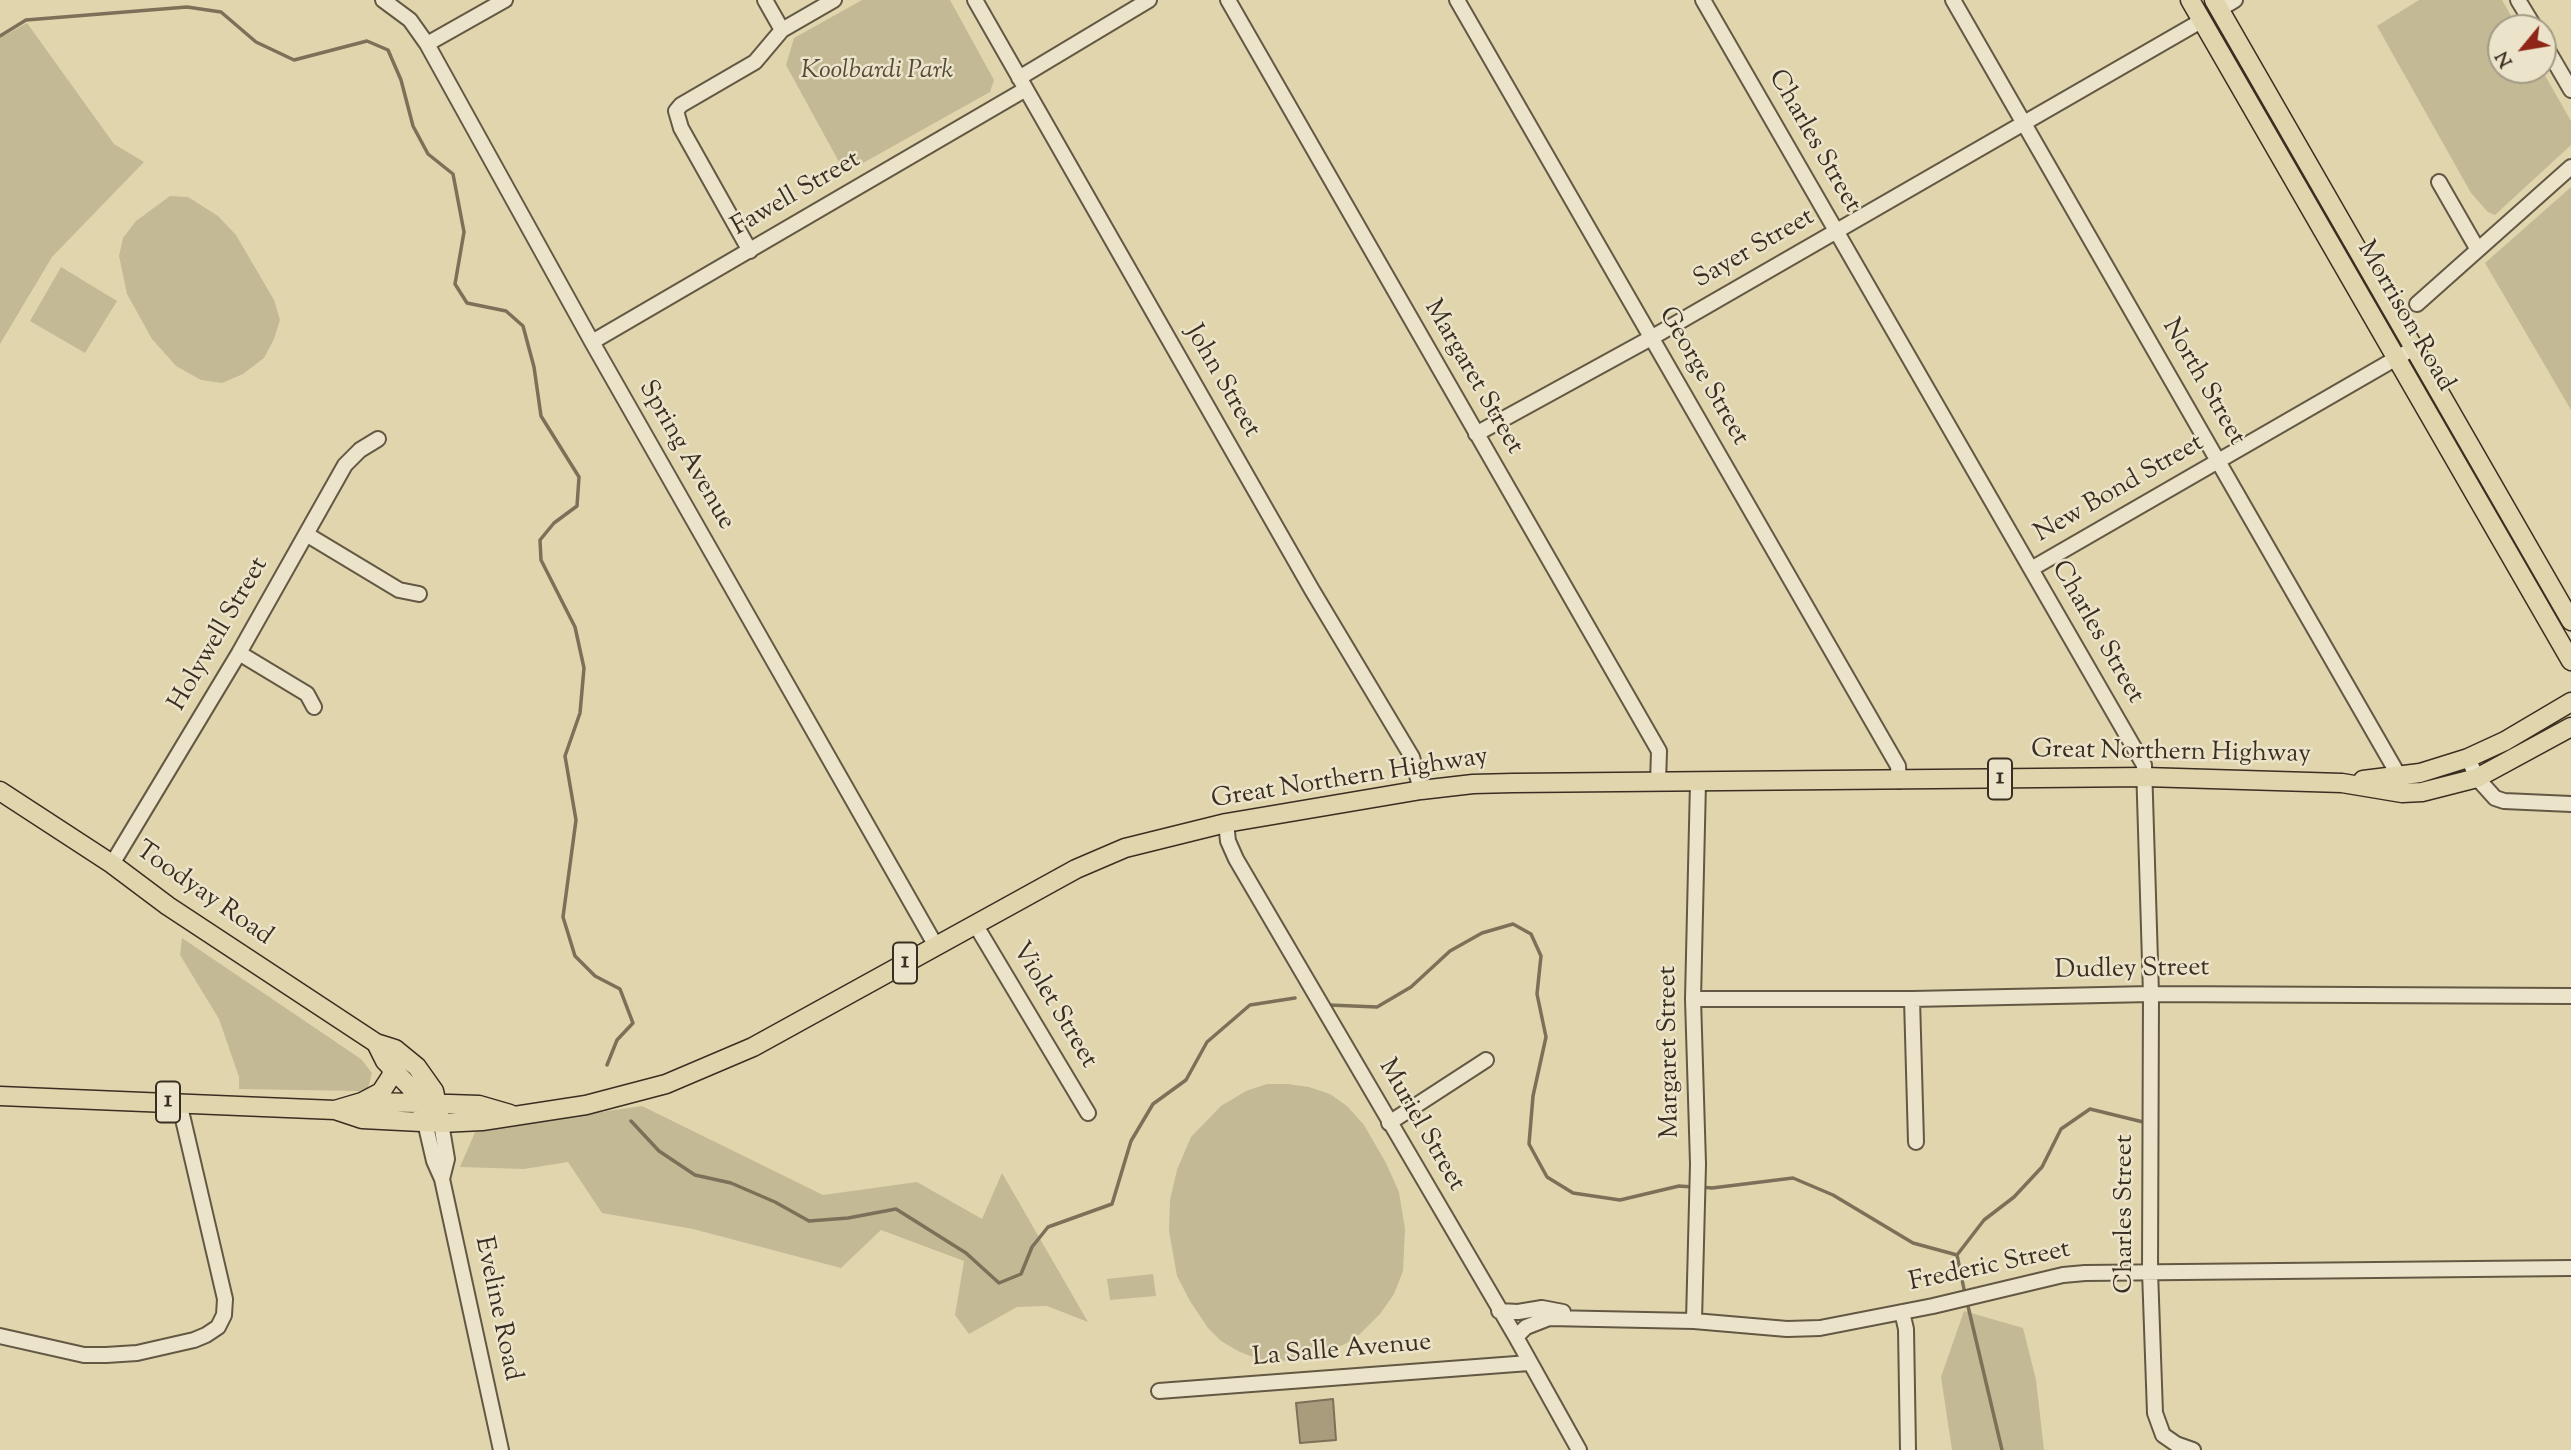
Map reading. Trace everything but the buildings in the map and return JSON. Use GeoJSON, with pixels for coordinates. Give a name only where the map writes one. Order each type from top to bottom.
{"type":"FeatureCollection","features":[{"type":"Feature","properties":{"kind":"main road","name":"Morrison Road"},"geometry":{"type":"LineString","coordinates":[[2190,0],[2571,661]]}},
{"type":"Feature","properties":{"kind":"main road"},"geometry":{"type":"LineString","coordinates":[[2200,0],[2223,3],[2220,32],[2224,60]]}},
{"type":"Feature","properties":{"kind":"main road","name":"Morrison Road"},"geometry":{"type":"LineString","coordinates":[[2223,3],[2414,348],[2571,621]]}},
{"type":"Feature","properties":{"kind":"main road","name":"Great Northern Highway"},"geometry":{"type":"LineString","coordinates":[[2400,784],[2420,773],[2468,758],[2505,741],[2571,702]]}},
{"type":"Feature","properties":{"kind":"main road","name":"Great Northern Highway"},"geometry":{"type":"LineString","coordinates":[[0,1096],[335,1110],[362,1119],[433,1122],[482,1121],[559,1111],[610,1100],[691,1074],[754,1047],[1076,869],[1125,848],[1226,823],[1421,790],[1473,784],[2145,777],[2400,784],[2442,788],[2477,778],[2571,727]]}},
{"type":"Feature","properties":{"kind":"main road","name":"Toodyay Road"},"geometry":{"type":"LineString","coordinates":[[0,792],[112,864],[168,906],[376,1043],[396,1049],[417,1068],[434,1091],[429,1103],[433,1122]]}},
{"type":"Feature","properties":{"kind":"main road","name":"Toodyay Road"},"geometry":{"type":"LineString","coordinates":[[376,1043],[391,1068],[429,1103]]}},
{"type":"Feature","properties":{"kind":"main road"},"geometry":{"type":"LineString","coordinates":[[362,1102],[381,1092],[392,1075],[391,1068]]}},
{"type":"Feature","properties":{"kind":"main road","name":"Great Northern Highway"},"geometry":{"type":"LineString","coordinates":[[335,1110],[362,1102],[429,1103],[478,1105],[513,1115]]}},
{"type":"Feature","properties":{"kind":"street","name":"Spring Avenue"},"geometry":{"type":"LineString","coordinates":[[383,0],[410,20],[427,44],[592,342],[936,946]]}},
{"type":"Feature","properties":{"kind":"street"},"geometry":{"type":"LineString","coordinates":[[427,44],[505,0]]}},
{"type":"Feature","properties":{"kind":"street"},"geometry":{"type":"LineString","coordinates":[[765,0],[782,30]]}},
{"type":"Feature","properties":{"kind":"street"},"geometry":{"type":"LineString","coordinates":[[750,251],[681,128],[676,111],[681,105],[755,62],[782,30],[834,0]]}},
{"type":"Feature","properties":{"kind":"street","name":"John Street"},"geometry":{"type":"LineString","coordinates":[[975,0],[1312,590],[1412,757],[1421,790]]}},
{"type":"Feature","properties":{"kind":"street","name":"Fawell Street"},"geometry":{"type":"LineString","coordinates":[[592,342],[750,251],[1023,84],[1149,0]]}},
{"type":"Feature","properties":{"kind":"street","name":"Margaret Street"},"geometry":{"type":"LineString","coordinates":[[1228,0],[1659,751],[1658,783]]}},
{"type":"Feature","properties":{"kind":"street","name":"George Street"},"geometry":{"type":"LineString","coordinates":[[1457,0],[1898,766],[1899,781]]}},
{"type":"Feature","properties":{"kind":"street","name":"Charles Street"},"geometry":{"type":"LineString","coordinates":[[1703,0],[2144,765],[2151,994],[2150,1271],[2155,1413],[2163,1435],[2176,1444],[2193,1450]]}},
{"type":"Feature","properties":{"kind":"street","name":"North Street"},"geometry":{"type":"LineString","coordinates":[[1953,0],[2219,462],[2400,784]]}},
{"type":"Feature","properties":{"kind":"street","name":"Sayer Street"},"geometry":{"type":"LineString","coordinates":[[1476,434],[1651,338],[2201,20]]}},
{"type":"Feature","properties":{"kind":"street"},"geometry":{"type":"LineString","coordinates":[[2557,66],[2571,90]]}},
{"type":"Feature","properties":{"kind":"street"},"geometry":{"type":"LineString","coordinates":[[2417,304],[2571,167]]}},
{"type":"Feature","properties":{"kind":"street"},"geometry":{"type":"LineString","coordinates":[[2439,182],[2478,250]]}},
{"type":"Feature","properties":{"kind":"street","name":"New Bond Street"},"geometry":{"type":"LineString","coordinates":[[2031,569],[2414,348]]}},
{"type":"Feature","properties":{"kind":"street","name":"Holywell Street"},"geometry":{"type":"LineString","coordinates":[[112,864],[239,653],[345,465],[359,450],[378,439]]}},
{"type":"Feature","properties":{"kind":"street"},"geometry":{"type":"LineString","coordinates":[[306,534],[399,590],[419,594]]}},
{"type":"Feature","properties":{"kind":"street"},"geometry":{"type":"LineString","coordinates":[[239,653],[307,694],[314,706]]}},
{"type":"Feature","properties":{"kind":"street"},"geometry":{"type":"LineString","coordinates":[[2468,758],[2477,778],[2495,798],[2504,801],[2571,804]]}},
{"type":"Feature","properties":{"kind":"street","name":"Margaret Street"},"geometry":{"type":"LineString","coordinates":[[1694,1321],[1698,1164],[1693,999],[1698,782]]}},
{"type":"Feature","properties":{"kind":"street","name":"Muriel Street"},"geometry":{"type":"LineString","coordinates":[[1226,823],[1228,841],[1236,859],[1516,1337],[1579,1450]]}},
{"type":"Feature","properties":{"kind":"street","name":"Violet Street"},"geometry":{"type":"LineString","coordinates":[[975,924],[1088,1113]]}},
{"type":"Feature","properties":{"kind":"street","name":"Dudley Street"},"geometry":{"type":"LineString","coordinates":[[1693,999],[1912,999],[2151,994],[2571,996]]}},
{"type":"Feature","properties":{"kind":"street"},"geometry":{"type":"LineString","coordinates":[[1912,999],[1916,1142]]}},
{"type":"Feature","properties":{"kind":"street"},"geometry":{"type":"LineString","coordinates":[[1389,1123],[1486,1060]]}},
{"type":"Feature","properties":{"kind":"street"},"geometry":{"type":"LineString","coordinates":[[0,1336],[84,1355],[106,1355],[137,1353],[194,1340],[218,1327],[224,1315],[225,1298],[179,1102]]}},
{"type":"Feature","properties":{"kind":"street","name":"Eveline Road"},"geometry":{"type":"LineString","coordinates":[[433,1122],[434,1161],[442,1179],[501,1450]]}},
{"type":"Feature","properties":{"kind":"street","name":"Frederic Street"},"geometry":{"type":"LineString","coordinates":[[1516,1337],[1526,1327],[1549,1318],[1588,1317],[1694,1321],[1787,1329],[1820,1328],[1933,1306],[2063,1275],[2150,1271],[2571,1268]]}},
{"type":"Feature","properties":{"kind":"street","name":"Frederic Street"},"geometry":{"type":"LineString","coordinates":[[1499,1311],[1518,1312],[1542,1308],[1588,1317]]}},
{"type":"Feature","properties":{"kind":"street"},"geometry":{"type":"LineString","coordinates":[[1902,1312],[1906,1329],[1908,1450]]}},
{"type":"Feature","properties":{"kind":"street","name":"La Salle Avenue"},"geometry":{"type":"LineString","coordinates":[[1159,1391],[1529,1363]]}},
{"type":"Feature","properties":{"kind":"green space","name":"Koolbardi Park"},"geometry":{"type":"Polygon","coordinates":[[[862,0],[950,0],[994,80],[990,92],[845,173],[786,65],[794,38],[862,0]]]}},
{"type":"Feature","properties":{"kind":"green space"},"geometry":{"type":"Polygon","coordinates":[[[2419,0],[2502,0],[2510,14],[2487,14],[2487,84],[2550,84],[2571,121],[2571,145],[2495,215],[2488,212],[2471,193],[2377,26],[2419,0]]]}},
{"type":"Feature","properties":{"kind":"green space"},"geometry":{"type":"Polygon","coordinates":[[[27,23],[114,144],[144,162],[52,257],[0,344],[0,38],[27,23]]]}},
{"type":"Feature","properties":{"kind":"green space"},"geometry":{"type":"Polygon","coordinates":[[[2571,187],[2571,410],[2485,263],[2571,187]]]}},
{"type":"Feature","properties":{"kind":"green space"},"geometry":{"type":"Polygon","coordinates":[[[170,196],[188,197],[218,216],[236,235],[274,300],[280,320],[264,358],[243,374],[222,383],[201,380],[176,366],[152,339],[127,294],[119,256],[123,238],[136,221],[170,196]]]}},
{"type":"Feature","properties":{"kind":"green space"},"geometry":{"type":"Polygon","coordinates":[[[61,267],[117,301],[85,353],[30,321],[61,267]]]}},
{"type":"Feature","properties":{"kind":"green space"},"geometry":{"type":"Polygon","coordinates":[[[182,938],[361,1059],[372,1073],[368,1088],[359,1091],[239,1089],[239,1077],[219,1019],[180,955],[182,938]]]}},
{"type":"Feature","properties":{"kind":"green space"},"geometry":{"type":"Polygon","coordinates":[[[1267,1084],[1309,1087],[1330,1094],[1347,1106],[1364,1125],[1386,1163],[1399,1192],[1405,1229],[1403,1271],[1394,1294],[1380,1314],[1347,1343],[1314,1358],[1297,1361],[1261,1360],[1221,1341],[1208,1328],[1177,1276],[1169,1231],[1170,1200],[1177,1170],[1191,1137],[1221,1106],[1246,1091],[1267,1084]]]}},
{"type":"Feature","properties":{"kind":"green space"},"geometry":{"type":"Polygon","coordinates":[[[642,1106],[823,1195],[917,1182],[982,1219],[1002,1173],[1088,1322],[1047,1306],[1017,1307],[969,1334],[955,1315],[964,1261],[881,1230],[841,1268],[693,1229],[602,1213],[568,1162],[524,1169],[460,1167],[476,1130],[642,1106]]]}},
{"type":"Feature","properties":{"kind":"green space"},"geometry":{"type":"Polygon","coordinates":[[[1153,1274],[1156,1296],[1110,1300],[1107,1279],[1153,1274]]]}},
{"type":"Feature","properties":{"kind":"green space"},"geometry":{"type":"Polygon","coordinates":[[[1964,1311],[2023,1328],[2036,1380],[2044,1450],[1952,1450],[1941,1377],[1964,1311]]]}},
{"type":"Feature","properties":{"kind":"shaded area"},"geometry":{"type":"Polygon","coordinates":[[[1333,1399],[1336,1440],[1300,1443],[1296,1403],[1333,1399]]]}},
{"type":"Feature","properties":{"kind":"waterway"},"geometry":{"type":"LineString","coordinates":[[0,36],[26,20],[187,7],[221,12],[256,42],[294,60],[367,41],[388,50],[401,80],[413,126],[428,154],[453,174],[464,232],[455,284],[467,303],[506,311],[523,326],[534,367],[541,416],[579,477],[577,506],[554,523],[540,540],[541,560],[575,627],[584,668],[580,713],[565,756],[576,820],[563,917],[575,956],[595,976],[620,989],[633,1023],[617,1040],[607,1065]]}},
{"type":"Feature","properties":{"kind":"waterway"},"geometry":{"type":"LineString","coordinates":[[1329,1005],[1377,1007],[1411,987],[1450,951],[1482,933],[1513,924],[1531,934],[1541,956],[1537,994],[1546,1037],[1533,1096],[1529,1144],[1547,1177],[1573,1193],[1620,1200],[1679,1186],[1693,1187]]}},
{"type":"Feature","properties":{"kind":"waterway"},"geometry":{"type":"LineString","coordinates":[[631,1121],[659,1151],[695,1175],[731,1183],[775,1202],[809,1221],[848,1218],[896,1209],[966,1253],[999,1283],[1021,1274],[1032,1247],[1048,1227],[1112,1204],[1131,1141],[1153,1104],[1186,1080],[1207,1042],[1250,1005],[1295,998]]}},
{"type":"Feature","properties":{"kind":"waterway"},"geometry":{"type":"LineString","coordinates":[[1957,1255],[1984,1220],[2014,1197],[2042,1167],[2061,1129],[2090,1109],[2143,1122]]}},
{"type":"Feature","properties":{"kind":"waterway"},"geometry":{"type":"LineString","coordinates":[[1700,1187],[1712,1188],[1793,1178],[1833,1195],[1913,1243],[1957,1255]]}},
{"type":"Feature","properties":{"kind":"waterway"},"geometry":{"type":"LineString","coordinates":[[1957,1255],[1965,1294]]}},
{"type":"Feature","properties":{"kind":"waterway"},"geometry":{"type":"LineString","coordinates":[[1967,1302],[2002,1450]]}}]}
